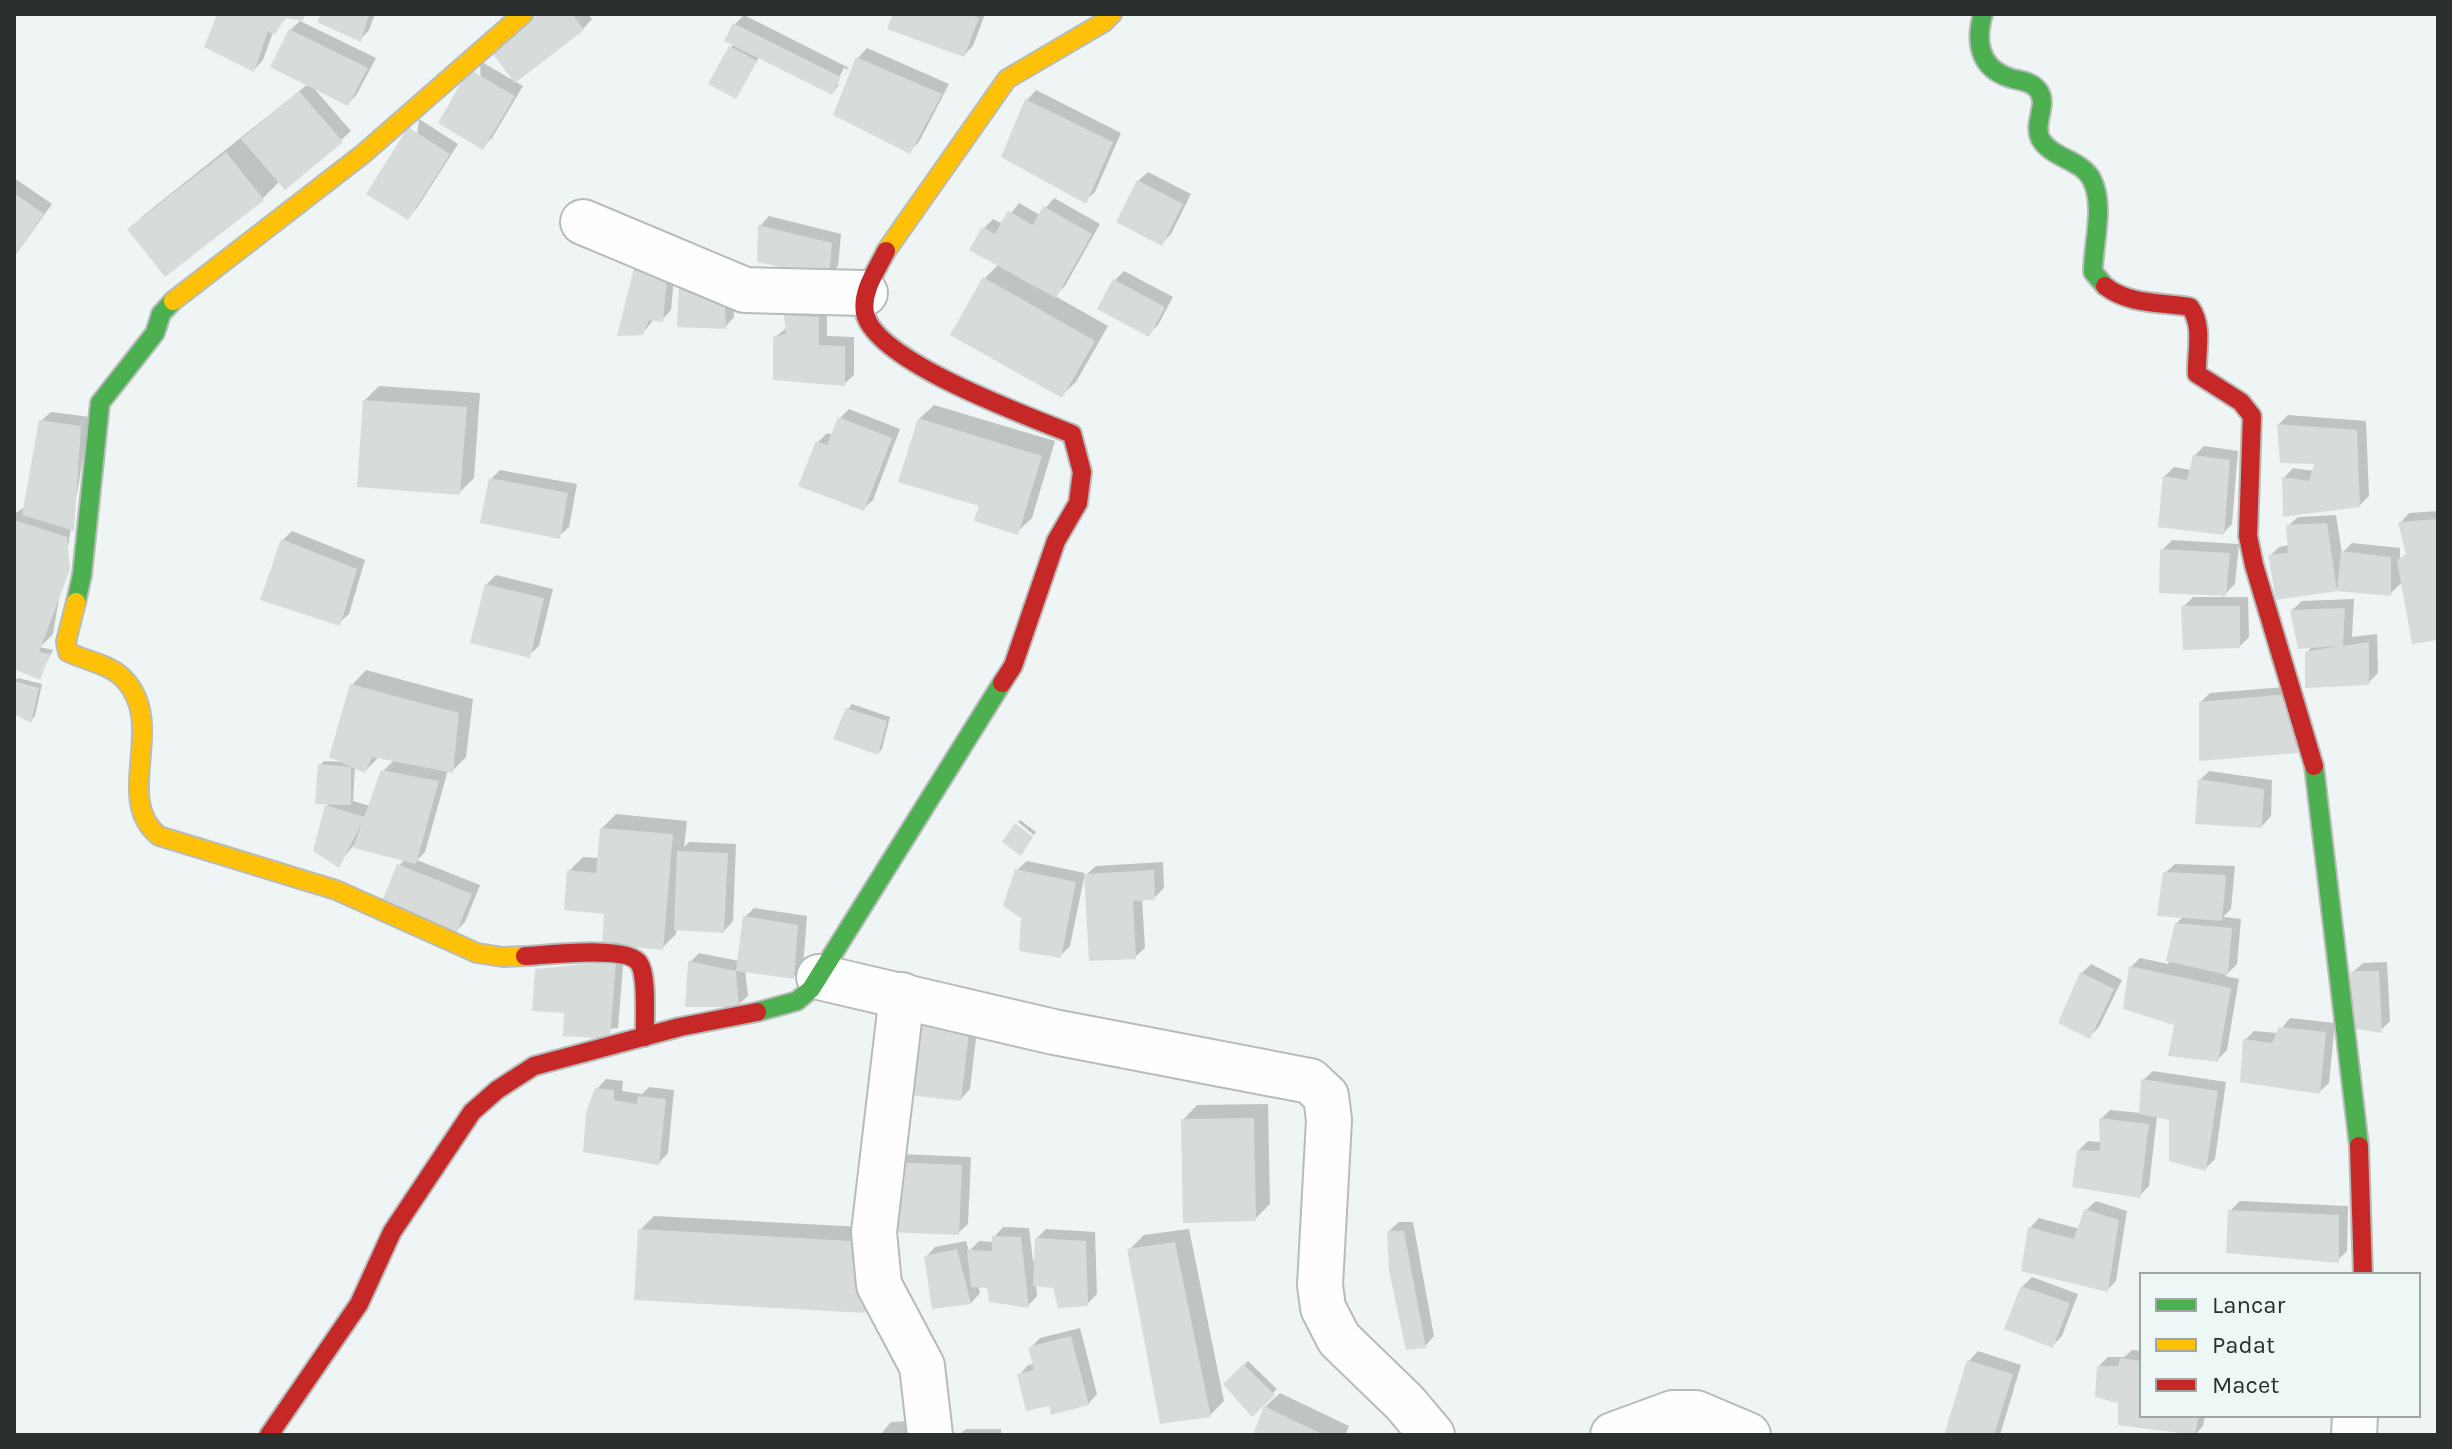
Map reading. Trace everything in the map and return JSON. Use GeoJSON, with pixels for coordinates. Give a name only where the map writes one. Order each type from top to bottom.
{"type":"FeatureCollection","features":[{"type":"Feature","properties":{"kind":"street"},"geometry":{"type":"LineString","coordinates":[[523,14],[363,154],[175,299],[161,314],[155,333],[100,403],[82,575],[66,642],[68,652],[113,671],[137,696],[143,717],[141,807],[146,826],[159,836],[336,890],[477,953],[503,957],[629,955],[639,962],[643,973],[645,1037]]}},
{"type":"Feature","properties":{"kind":"street"},"geometry":{"type":"LineString","coordinates":[[269,1435],[281,1413],[359,1304],[392,1232],[472,1112],[497,1090],[534,1066],[680,1027],[782,1007],[797,1001],[811,989],[1013,666],[1056,541],[1078,503],[1082,472],[1072,434],[958,388],[873,332],[865,314],[865,293],[891,242],[1007,79],[1104,22],[1112,14]]}},
{"type":"Feature","properties":{"kind":"street"},"geometry":{"type":"LineString","coordinates":[[1983,14],[1977,29],[1981,57],[2001,75],[2031,83],[2037,89],[2042,97],[2038,129],[2041,138],[2058,156],[2086,170],[2092,178],[2096,201],[2093,272],[2098,281],[2129,299],[2190,307],[2196,313],[2198,323],[2197,374],[2204,381],[2236,396],[2252,416],[2248,536],[2254,565],[2311,749],[2318,785],[2358,1133],[2362,1177],[2363,1273]]}},
{"type":"Feature","properties":{"kind":"street"},"geometry":{"type":"LineString","coordinates":[[583,222],[745,290],[865,293]]}},
{"type":"Feature","properties":{"kind":"street"},"geometry":{"type":"LineString","coordinates":[[819,977],[1054,1032],[1310,1081],[1326,1096],[1329,1120],[1320,1285],[1323,1308],[1339,1339],[1405,1403],[1432,1435]]}},
{"type":"Feature","properties":{"kind":"street"},"geometry":{"type":"LineString","coordinates":[[902,995],[874,1232],[875,1261],[879,1285],[922,1366],[930,1435]]}},
{"type":"Feature","properties":{"kind":"street"},"geometry":{"type":"LineString","coordinates":[[1613,1435],[1673,1413],[1696,1413],[1748,1435]]}},
{"type":"Feature","properties":{"kind":"building"},"geometry":{"type":"Polygon","coordinates":[[[217,14],[305,14],[303,21],[286,18],[274,35],[268,31],[254,72],[204,47],[217,14]]]}},
{"type":"Feature","properties":{"kind":"building"},"geometry":{"type":"Polygon","coordinates":[[[321,14],[369,14],[361,42],[317,22],[321,14]]]}},
{"type":"Feature","properties":{"kind":"building"},"geometry":{"type":"Polygon","coordinates":[[[533,14],[572,14],[584,30],[515,83],[488,48],[533,14]]]}},
{"type":"Feature","properties":{"kind":"building"},"geometry":{"type":"Polygon","coordinates":[[[893,14],[967,14],[979,18],[964,57],[887,29],[893,14]]]}},
{"type":"Feature","properties":{"kind":"building"},"geometry":{"type":"Polygon","coordinates":[[[733,23],[841,77],[832,95],[724,41],[733,23]]]}},
{"type":"Feature","properties":{"kind":"building"},"geometry":{"type":"Polygon","coordinates":[[[289,29],[368,68],[348,106],[270,67],[289,29]]]}},
{"type":"Feature","properties":{"kind":"building"},"geometry":{"type":"Polygon","coordinates":[[[729,46],[757,61],[736,99],[708,84],[729,46]]]}},
{"type":"Feature","properties":{"kind":"building"},"geometry":{"type":"Polygon","coordinates":[[[856,57],[942,94],[910,154],[833,115],[856,57]]]}},
{"type":"Feature","properties":{"kind":"building"},"geometry":{"type":"Polygon","coordinates":[[[469,69],[515,96],[483,150],[438,123],[469,69]]]}},
{"type":"Feature","properties":{"kind":"building"},"geometry":{"type":"Polygon","coordinates":[[[299,91],[343,142],[285,190],[241,139],[299,91]]]}},
{"type":"Feature","properties":{"kind":"building"},"geometry":{"type":"Polygon","coordinates":[[[1025,99],[1113,142],[1086,204],[1001,157],[1025,99]]]}},
{"type":"Feature","properties":{"kind":"building"},"geometry":{"type":"Polygon","coordinates":[[[408,127],[450,154],[408,220],[366,194],[408,127]]]}},
{"type":"Feature","properties":{"kind":"building"},"geometry":{"type":"Polygon","coordinates":[[[226,152],[264,200],[165,277],[127,229],[226,152]]]}},
{"type":"Feature","properties":{"kind":"building"},"geometry":{"type":"Polygon","coordinates":[[[1137,180],[1183,204],[1162,246],[1116,222],[1137,180]]]}},
{"type":"Feature","properties":{"kind":"building"},"geometry":{"type":"Polygon","coordinates":[[[14,193],[44,214],[14,256],[14,193]]]}},
{"type":"Feature","properties":{"kind":"building"},"geometry":{"type":"Polygon","coordinates":[[[1043,206],[1092,234],[1056,298],[969,250],[982,227],[995,234],[1008,211],[1033,225],[1043,206]]]}},
{"type":"Feature","properties":{"kind":"building"},"geometry":{"type":"Polygon","coordinates":[[[758,225],[832,243],[829,277],[757,262],[758,225]]]}},
{"type":"Feature","properties":{"kind":"building"},"geometry":{"type":"Polygon","coordinates":[[[635,264],[667,276],[663,322],[649,320],[643,335],[617,336],[635,264]]]}},
{"type":"Feature","properties":{"kind":"building"},"geometry":{"type":"Polygon","coordinates":[[[983,277],[1095,341],[1062,398],[950,335],[983,277]]]}},
{"type":"Feature","properties":{"kind":"building"},"geometry":{"type":"Polygon","coordinates":[[[1113,279],[1165,307],[1149,337],[1097,309],[1113,279]]]}},
{"type":"Feature","properties":{"kind":"building"},"geometry":{"type":"Polygon","coordinates":[[[679,283],[724,291],[726,329],[677,327],[679,283]]]}},
{"type":"Feature","properties":{"kind":"building"},"geometry":{"type":"Polygon","coordinates":[[[784,315],[819,317],[819,345],[845,346],[845,386],[773,380],[773,337],[786,334],[784,315]]]}},
{"type":"Feature","properties":{"kind":"building"},"geometry":{"type":"Polygon","coordinates":[[[363,400],[467,407],[460,495],[357,487],[363,400]]]}},
{"type":"Feature","properties":{"kind":"building"},"geometry":{"type":"Polygon","coordinates":[[[838,417],[892,438],[864,511],[798,486],[816,441],[827,445],[838,417]]]}},
{"type":"Feature","properties":{"kind":"building"},"geometry":{"type":"Polygon","coordinates":[[[918,418],[1042,456],[1018,535],[974,521],[979,506],[898,482],[918,418]]]}},
{"type":"Feature","properties":{"kind":"building"},"geometry":{"type":"Polygon","coordinates":[[[39,420],[81,426],[74,531],[22,515],[39,420]]]}},
{"type":"Feature","properties":{"kind":"building"},"geometry":{"type":"Polygon","coordinates":[[[2277,424],[2357,430],[2360,507],[2283,517],[2282,477],[2309,481],[2314,464],[2280,463],[2277,424]]]}},
{"type":"Feature","properties":{"kind":"building"},"geometry":{"type":"Polygon","coordinates":[[[2193,455],[2230,460],[2224,535],[2158,527],[2163,476],[2187,480],[2193,455]]]}},
{"type":"Feature","properties":{"kind":"building"},"geometry":{"type":"Polygon","coordinates":[[[489,478],[568,493],[560,539],[480,523],[489,478]]]}},
{"type":"Feature","properties":{"kind":"building"},"geometry":{"type":"Polygon","coordinates":[[[2438,519],[2438,640],[2412,644],[2397,560],[2406,555],[2398,522],[2438,519]]]}},
{"type":"Feature","properties":{"kind":"building"},"geometry":{"type":"Polygon","coordinates":[[[14,520],[67,537],[70,569],[39,652],[50,654],[40,680],[14,669],[14,520]]]}},
{"type":"Feature","properties":{"kind":"building"},"geometry":{"type":"Polygon","coordinates":[[[2327,523],[2337,591],[2276,600],[2268,555],[2288,553],[2286,525],[2327,523]]]}},
{"type":"Feature","properties":{"kind":"building"},"geometry":{"type":"Polygon","coordinates":[[[281,539],[357,569],[340,626],[260,600],[281,539]]]}},
{"type":"Feature","properties":{"kind":"building"},"geometry":{"type":"Polygon","coordinates":[[[2160,549],[2230,553],[2226,596],[2159,593],[2160,549]]]}},
{"type":"Feature","properties":{"kind":"building"},"geometry":{"type":"Polygon","coordinates":[[[2341,551],[2391,557],[2391,596],[2337,591],[2341,551]]]}},
{"type":"Feature","properties":{"kind":"building"},"geometry":{"type":"Polygon","coordinates":[[[485,584],[544,598],[530,658],[470,643],[485,584]]]}},
{"type":"Feature","properties":{"kind":"building"},"geometry":{"type":"Polygon","coordinates":[[[2181,606],[2240,606],[2240,648],[2183,650],[2181,606]]]}},
{"type":"Feature","properties":{"kind":"building"},"geometry":{"type":"Polygon","coordinates":[[[2345,608],[2343,646],[2369,642],[2369,685],[2305,688],[2305,652],[2337,646],[2298,649],[2290,610],[2345,608]]]}},
{"type":"Feature","properties":{"kind":"building"},"geometry":{"type":"Polygon","coordinates":[[[14,681],[39,688],[31,723],[14,714],[14,681]]]}},
{"type":"Feature","properties":{"kind":"building"},"geometry":{"type":"Polygon","coordinates":[[[350,684],[459,713],[453,773],[372,757],[365,773],[329,757],[350,684]]]}},
{"type":"Feature","properties":{"kind":"building"},"geometry":{"type":"Polygon","coordinates":[[[2289,694],[2298,753],[2199,761],[2199,702],[2289,694]]]}},
{"type":"Feature","properties":{"kind":"building"},"geometry":{"type":"Polygon","coordinates":[[[846,708],[887,721],[878,755],[833,739],[846,708]]]}},
{"type":"Feature","properties":{"kind":"building"},"geometry":{"type":"Polygon","coordinates":[[[318,764],[351,767],[351,805],[315,804],[318,764]]]}},
{"type":"Feature","properties":{"kind":"building"},"geometry":{"type":"Polygon","coordinates":[[[381,770],[439,781],[416,864],[353,848],[381,770]]]}},
{"type":"Feature","properties":{"kind":"building"},"geometry":{"type":"Polygon","coordinates":[[[2198,779],[2264,789],[2262,828],[2195,824],[2198,779]]]}},
{"type":"Feature","properties":{"kind":"building"},"geometry":{"type":"Polygon","coordinates":[[[325,805],[365,817],[339,868],[313,851],[325,805]]]}},
{"type":"Feature","properties":{"kind":"building"},"geometry":{"type":"Polygon","coordinates":[[[1015,823],[1033,837],[1021,856],[1002,842],[1015,823]]]}},
{"type":"Feature","properties":{"kind":"building"},"geometry":{"type":"Polygon","coordinates":[[[600,828],[673,834],[663,950],[602,944],[604,914],[564,910],[567,870],[596,873],[600,828]]]}},
{"type":"Feature","properties":{"kind":"building"},"geometry":{"type":"Polygon","coordinates":[[[677,851],[728,853],[724,933],[674,930],[677,851]]]}},
{"type":"Feature","properties":{"kind":"building"},"geometry":{"type":"Polygon","coordinates":[[[397,864],[472,894],[456,934],[381,904],[397,864]]]}},
{"type":"Feature","properties":{"kind":"building"},"geometry":{"type":"Polygon","coordinates":[[[1015,869],[1076,882],[1061,958],[1019,951],[1021,918],[1003,906],[1015,869]]]}},
{"type":"Feature","properties":{"kind":"building"},"geometry":{"type":"Polygon","coordinates":[[[1154,870],[1155,900],[1133,901],[1136,959],[1089,961],[1084,874],[1154,870]]]}},
{"type":"Feature","properties":{"kind":"building"},"geometry":{"type":"Polygon","coordinates":[[[2163,872],[2226,875],[2222,921],[2157,916],[2163,872]]]}},
{"type":"Feature","properties":{"kind":"building"},"geometry":{"type":"Polygon","coordinates":[[[743,916],[798,925],[794,979],[736,971],[743,916]]]}},
{"type":"Feature","properties":{"kind":"building"},"geometry":{"type":"Polygon","coordinates":[[[2175,923],[2232,928],[2228,975],[2166,961],[2175,923]]]}},
{"type":"Feature","properties":{"kind":"building"},"geometry":{"type":"Polygon","coordinates":[[[616,961],[610,1039],[563,1036],[564,1013],[532,1011],[535,969],[616,961]]]}},
{"type":"Feature","properties":{"kind":"building"},"geometry":{"type":"Polygon","coordinates":[[[688,961],[736,971],[739,1007],[685,1007],[688,961]]]}},
{"type":"Feature","properties":{"kind":"building"},"geometry":{"type":"Polygon","coordinates":[[[2129,966],[2231,988],[2218,1062],[2168,1056],[2174,1025],[2123,1009],[2129,966]]]}},
{"type":"Feature","properties":{"kind":"building"},"geometry":{"type":"Polygon","coordinates":[[[2351,971],[2379,971],[2382,1033],[2346,1027],[2351,971]]]}},
{"type":"Feature","properties":{"kind":"building"},"geometry":{"type":"Polygon","coordinates":[[[2080,972],[2114,989],[2090,1039],[2058,1023],[2080,972]]]}},
{"type":"Feature","properties":{"kind":"building"},"geometry":{"type":"Polygon","coordinates":[[[916,1016],[970,1022],[961,1101],[908,1095],[916,1016]]]}},
{"type":"Feature","properties":{"kind":"building"},"geometry":{"type":"Polygon","coordinates":[[[2279,1027],[2326,1032],[2320,1094],[2240,1082],[2243,1039],[2272,1043],[2279,1027]]]}},
{"type":"Feature","properties":{"kind":"building"},"geometry":{"type":"Polygon","coordinates":[[[2141,1079],[2218,1091],[2206,1171],[2169,1161],[2169,1120],[2139,1114],[2141,1079]]]}},
{"type":"Feature","properties":{"kind":"building"},"geometry":{"type":"Polygon","coordinates":[[[595,1088],[614,1090],[614,1100],[637,1104],[638,1096],[666,1099],[659,1165],[583,1152],[586,1112],[595,1088]]]}},
{"type":"Feature","properties":{"kind":"building"},"geometry":{"type":"Polygon","coordinates":[[[1254,1118],[1256,1221],[1183,1223],[1181,1119],[1254,1118]]]}},
{"type":"Feature","properties":{"kind":"building"},"geometry":{"type":"Polygon","coordinates":[[[2099,1118],[2149,1124],[2140,1198],[2072,1187],[2077,1150],[2100,1151],[2099,1118]]]}},
{"type":"Feature","properties":{"kind":"building"},"geometry":{"type":"Polygon","coordinates":[[[888,1162],[962,1165],[959,1235],[885,1232],[888,1162]]]}},
{"type":"Feature","properties":{"kind":"building"},"geometry":{"type":"Polygon","coordinates":[[[2084,1209],[2119,1220],[2108,1292],[2021,1271],[2028,1227],[2074,1239],[2084,1209]]]}},
{"type":"Feature","properties":{"kind":"building"},"geometry":{"type":"Polygon","coordinates":[[[2228,1210],[2339,1215],[2339,1263],[2226,1253],[2228,1210]]]}},
{"type":"Feature","properties":{"kind":"building"},"geometry":{"type":"Polygon","coordinates":[[[638,1229],[869,1242],[865,1313],[634,1300],[638,1229]]]}},
{"type":"Feature","properties":{"kind":"building"},"geometry":{"type":"Polygon","coordinates":[[[1387,1231],[1404,1231],[1426,1348],[1406,1350],[1389,1271],[1387,1231]]]}},
{"type":"Feature","properties":{"kind":"building"},"geometry":{"type":"Polygon","coordinates":[[[992,1236],[1021,1237],[1029,1308],[989,1302],[987,1288],[971,1287],[967,1250],[992,1251],[992,1236]]]}},
{"type":"Feature","properties":{"kind":"building"},"geometry":{"type":"Polygon","coordinates":[[[1035,1238],[1086,1241],[1088,1306],[1058,1308],[1053,1288],[1033,1286],[1035,1238]]]}},
{"type":"Feature","properties":{"kind":"building"},"geometry":{"type":"Polygon","coordinates":[[[1175,1242],[1211,1417],[1160,1424],[1127,1249],[1175,1242]]]}},
{"type":"Feature","properties":{"kind":"building"},"geometry":{"type":"Polygon","coordinates":[[[957,1249],[971,1304],[932,1309],[924,1256],[957,1249]]]}},
{"type":"Feature","properties":{"kind":"building"},"geometry":{"type":"Polygon","coordinates":[[[2021,1286],[2070,1303],[2053,1348],[2004,1329],[2021,1286]]]}},
{"type":"Feature","properties":{"kind":"building"},"geometry":{"type":"Polygon","coordinates":[[[1071,1336],[1089,1405],[1051,1415],[1049,1406],[1026,1411],[1017,1374],[1034,1370],[1028,1347],[1071,1336]]]}},
{"type":"Feature","properties":{"kind":"building"},"geometry":{"type":"Polygon","coordinates":[[[2120,1358],[2140,1361],[2140,1417],[2199,1417],[2195,1435],[2118,1425],[2118,1403],[2095,1397],[2097,1366],[2118,1366],[2120,1358]]]}},
{"type":"Feature","properties":{"kind":"building"},"geometry":{"type":"Polygon","coordinates":[[[1967,1360],[2013,1374],[1994,1435],[1944,1435],[1967,1360]]]}},
{"type":"Feature","properties":{"kind":"building"},"geometry":{"type":"Polygon","coordinates":[[[1243,1364],[1275,1395],[1252,1417],[1223,1384],[1243,1364]]]}},
{"type":"Feature","properties":{"kind":"building"},"geometry":{"type":"Polygon","coordinates":[[[1264,1406],[1324,1435],[1253,1435],[1264,1406]]]}},
{"type":"Feature","properties":{"kind":"traffic: fast"},"geometry":{"type":"LineString","coordinates":[[1983,14],[1979,34],[1986,61],[2000,74],[2029,83],[2038,90],[2042,101],[2038,126],[2040,138],[2051,150],[2081,168],[2092,180],[2098,201],[2093,272],[2105,286]]}},
{"type":"Feature","properties":{"kind":"traffic: fast"},"geometry":{"type":"LineString","coordinates":[[76,602],[82,575],[100,403],[155,333],[161,314],[173,301]]}},
{"type":"Feature","properties":{"kind":"traffic: fast"},"geometry":{"type":"LineString","coordinates":[[757,1012],[797,1001],[811,989],[1002,683]]}},
{"type":"Feature","properties":{"kind":"traffic: fast"},"geometry":{"type":"LineString","coordinates":[[2314,766],[2359,1146]]}},
{"type":"Feature","properties":{"kind":"traffic: slow"},"geometry":{"type":"LineString","coordinates":[[173,301],[363,154],[523,14]]}},
{"type":"Feature","properties":{"kind":"traffic: slow"},"geometry":{"type":"LineString","coordinates":[[886,251],[1007,79],[1104,22],[1112,14]]}},
{"type":"Feature","properties":{"kind":"traffic: slow"},"geometry":{"type":"LineString","coordinates":[[76,602],[66,642],[68,652],[118,674],[136,697],[142,739],[140,802],[146,821],[159,836],[336,890],[477,953],[525,956]]}},
{"type":"Feature","properties":{"kind":"traffic: jam"},"geometry":{"type":"LineString","coordinates":[[886,251],[865,297],[865,313],[875,331],[895,350],[955,385],[1072,434],[1082,472],[1078,503],[1056,541],[1013,666],[1002,683]]}},
{"type":"Feature","properties":{"kind":"traffic: jam"},"geometry":{"type":"LineString","coordinates":[[2105,286],[2135,300],[2190,307],[2198,331],[2197,374],[2241,402],[2252,416],[2248,536],[2314,766]]}},
{"type":"Feature","properties":{"kind":"traffic: jam"},"geometry":{"type":"LineString","coordinates":[[525,956],[603,953],[632,957],[639,963],[644,978],[645,1037]]}},
{"type":"Feature","properties":{"kind":"traffic: jam"},"geometry":{"type":"LineString","coordinates":[[269,1435],[359,1304],[392,1232],[472,1112],[497,1090],[534,1066],[680,1027],[757,1012]]}},
{"type":"Feature","properties":{"kind":"traffic: jam"},"geometry":{"type":"LineString","coordinates":[[2359,1146],[2363,1273]]}}]}
